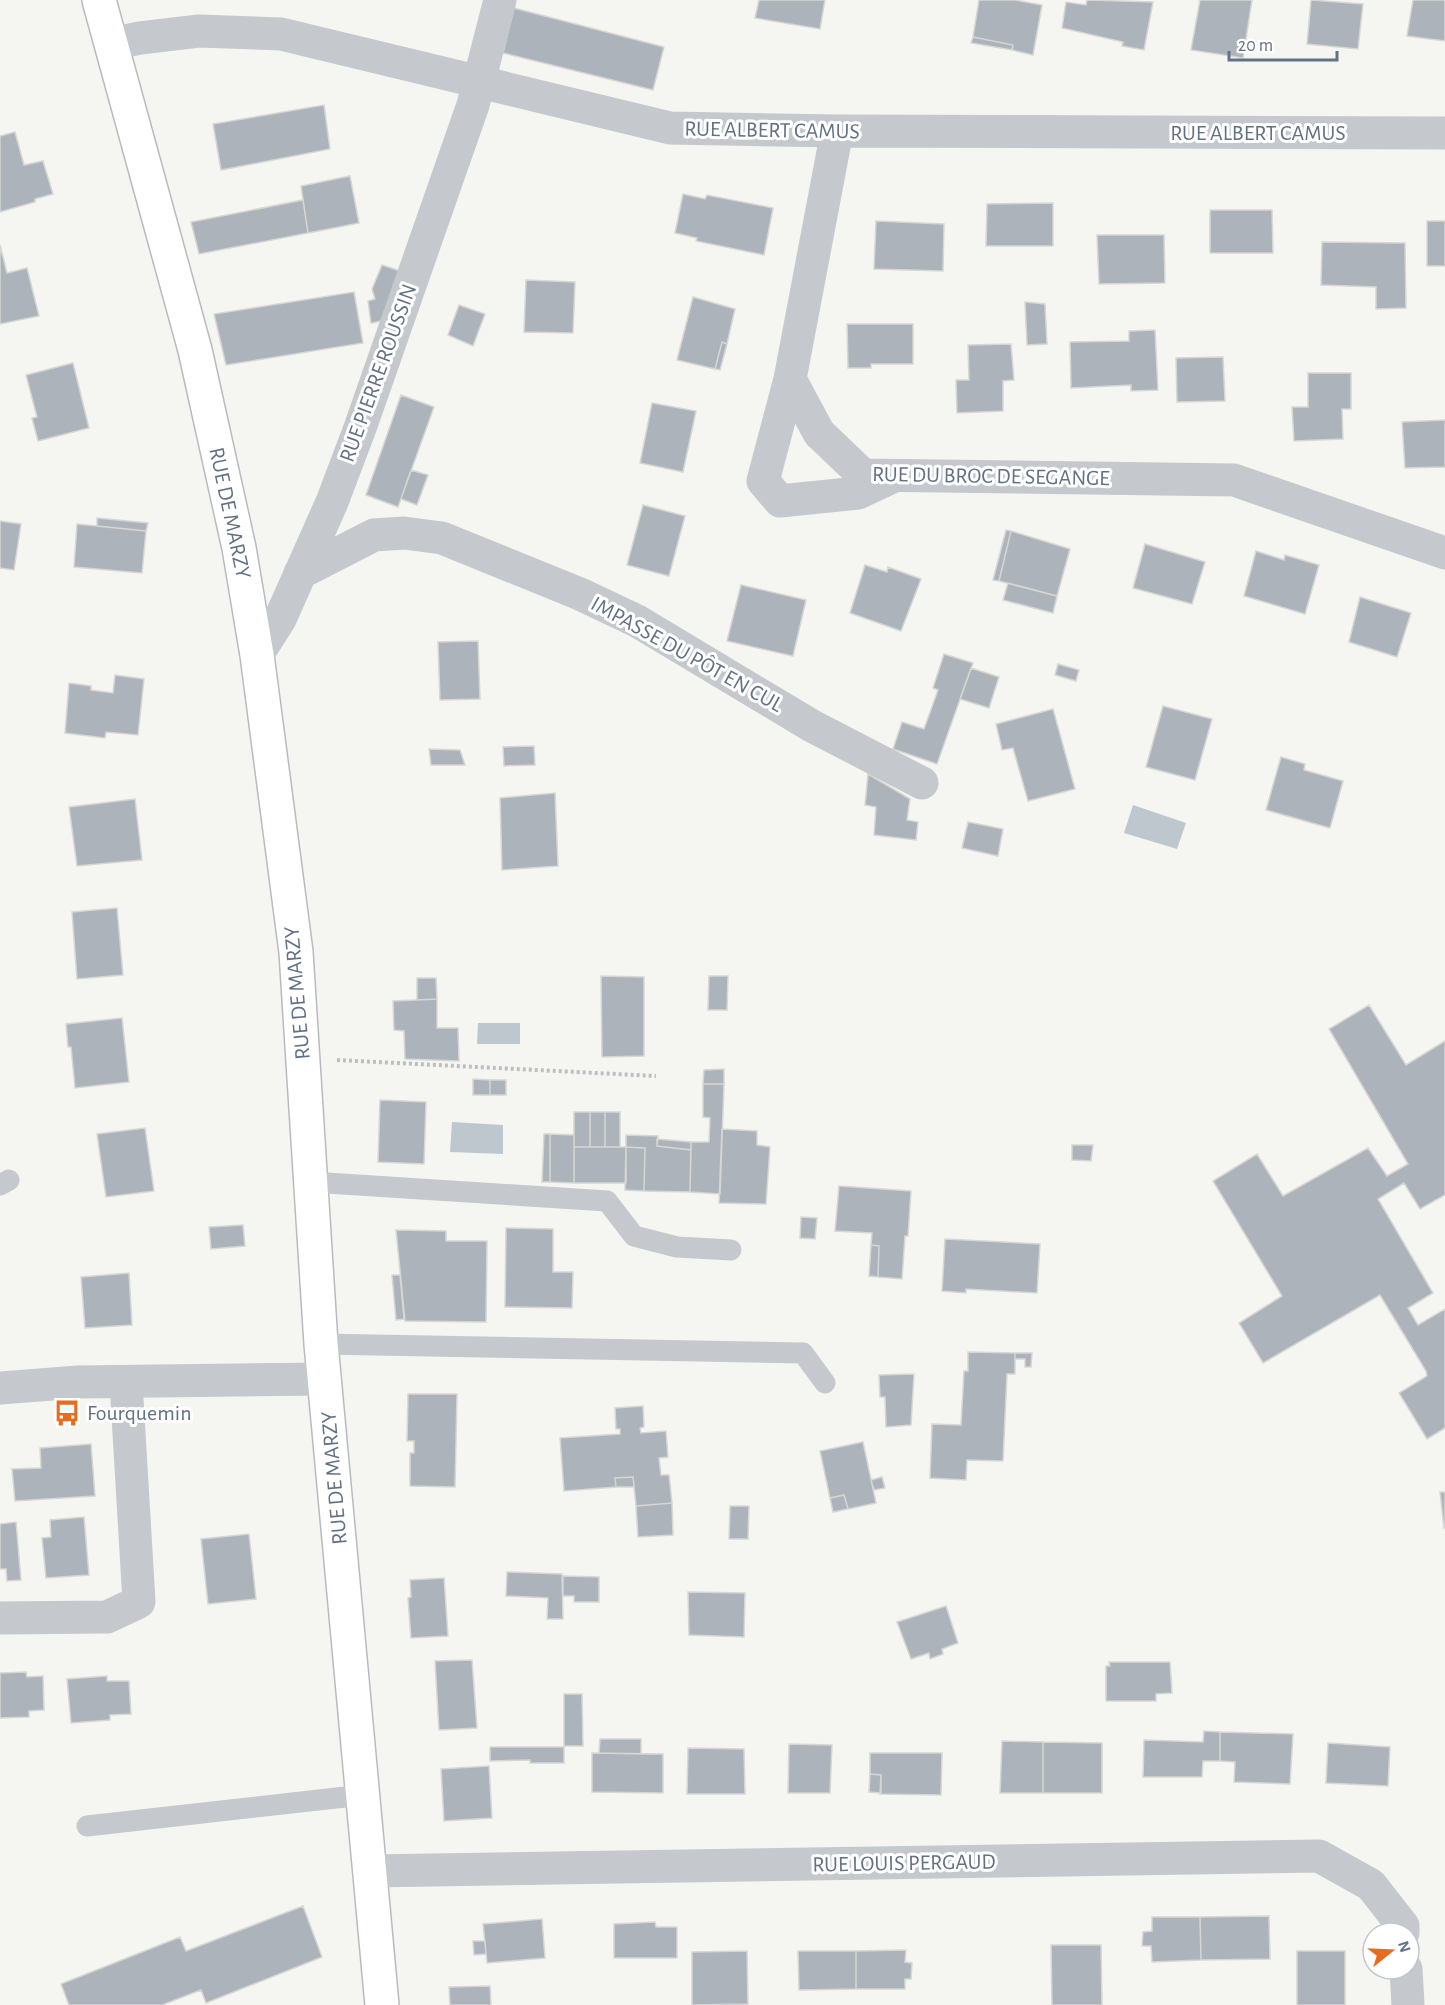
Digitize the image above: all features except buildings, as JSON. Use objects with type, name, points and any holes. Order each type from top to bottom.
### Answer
[{"type":"main road","name":"RUE DE MARZY","points":[[99,0],[195,350],[239,548],[257,655],[296,952],[321,1344],[382,2005]]},
{"type":"street","name":"RUE PIERRE ROUSSIN","points":[[257,655],[280,619],[332,501],[360,428],[473,105],[500,0]]},
{"type":"street","name":"RUE ALBERT CAMUS","points":[[111,44],[199,31],[281,34],[670,128],[1445,134]]},
{"type":"street","points":[[837,131],[790,379],[763,481],[780,501],[858,493],[893,476]]},
{"type":"street","name":"RUE DU BROC DE SEGANGE","points":[[790,379],[819,433],[862,475],[1234,480],[1445,553]]},
{"type":"street","points":[[300,573],[374,535],[332,501]]},
{"type":"street","name":"IMPASSE DU PÔT EN CUL","points":[[374,535],[404,533],[442,538],[580,594],[637,621],[812,726],[921,783]]},
{"type":"street","points":[[0,1388],[78,1382],[325,1379]]},
{"type":"street","points":[[0,1618],[107,1617],[139,1602],[126,1382]]},
{"type":"street","name":"RUE LOUIS PERGAUD","points":[[370,1871],[1319,1856],[1371,1885],[1399,1921]]},
{"type":"street","points":[[1407,1981],[1408,2005]]},
{"type":"lane","points":[[311,1182],[607,1201],[634,1236],[677,1247],[731,1250]]},
{"type":"lane","points":[[321,1344],[803,1353],[825,1383]]},
{"type":"lane","points":[[78,1382],[104,1372],[201,1369],[219,1381]]},
{"type":"lane","points":[[87,1826],[363,1795]]},
{"type":"path","points":[[303,1058],[656,1076]]},
{"type":"shaded area","points":[[1133,805],[1186,823],[1177,849],[1124,833]]},
{"type":"shaded area","points":[[478,1023],[520,1023],[520,1044],[477,1044]]},
{"type":"shaded area","points":[[452,1122],[503,1125],[503,1154],[450,1152]]},
{"type":"place","name":"Fourquemin","points":[[67,1413]]}]
